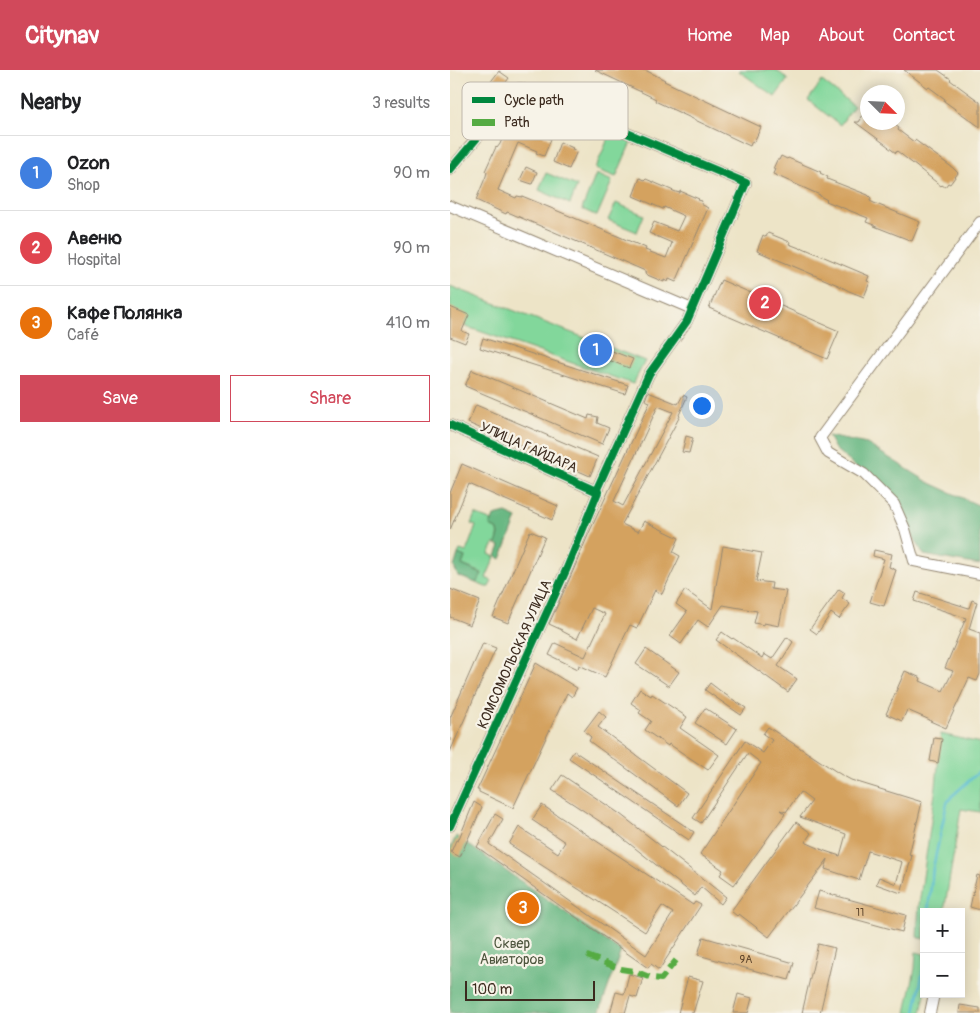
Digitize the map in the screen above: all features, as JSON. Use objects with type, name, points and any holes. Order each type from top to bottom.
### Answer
[{"type":"street","name":"КОМСОМОЛЬСКАЯ УЛИЦА","points":[[450,826],[556,593],[597,491],[649,374],[687,321],[746,183],[628,133]]},
{"type":"street","name":"КОМСОМОЛЬСКАЯ УЛИЦА","points":[[450,170],[475,140]]},
{"type":"street","points":[[450,206],[692,309]]},
{"type":"street","points":[[980,222],[820,438],[828,453],[864,474],[894,504],[905,529],[914,561],[980,574]]},
{"type":"street","name":"УЛИЦА ГАЙДАРА","points":[[450,425],[597,491]]},
{"type":"street","points":[[930,1013],[933,998]]},
{"type":"green space","points":[[740,70],[776,70],[788,79],[775,97]]},
{"type":"green space","points":[[822,81],[854,106],[840,125],[808,100]]},
{"type":"green space","points":[[607,140],[626,140],[631,142],[616,177],[595,169]]},
{"type":"green space","points":[[546,173],[577,186],[570,204],[539,190]]},
{"type":"green space","points":[[596,174],[612,181],[597,216],[582,209]]},
{"type":"green space","points":[[616,203],[644,215],[637,232],[608,220]]},
{"type":"green space","points":[[450,286],[645,361],[633,384],[450,321]]},
{"type":"green space","points":[[828,436],[867,444],[928,482],[980,506],[980,565],[924,555],[891,497],[835,449]]},
{"type":"green space","points":[[506,513],[517,518],[501,559],[496,556],[500,546],[496,544],[499,535],[498,530],[490,526],[494,516]]},
{"type":"green space","points":[[475,514],[492,521],[490,526],[498,530],[497,542],[489,554],[495,557],[486,578],[492,581],[489,587],[476,583],[482,573],[462,565],[465,557],[458,554],[460,550],[466,552],[476,526],[471,524]]},
{"type":"green space","points":[[458,554],[465,557],[462,565],[482,574],[476,583],[458,576],[454,567]]},
{"type":"green space","points":[[941,734],[980,743],[980,812],[961,809],[945,908],[920,908],[920,938],[917,937],[919,905],[936,786]]},
{"type":"green space","name":"Сквер Авиаторов","points":[[456,836],[621,951],[599,1013],[450,1013],[450,850]]},
{"type":"green space","points":[[916,952],[920,953],[920,998],[924,998],[921,1013],[906,1013],[915,969]]},
{"type":"building","points":[[595,70],[645,70],[761,127],[750,146],[655,101],[656,99],[628,86],[628,82],[620,82]]},
{"type":"building","points":[[904,70],[938,70],[951,79],[980,102],[980,127],[944,101],[945,99],[929,87]]},
{"type":"building","points":[[499,71],[509,78],[506,82],[491,82]]},
{"type":"building","points":[[866,130],[898,130],[914,142],[915,140],[958,173],[950,184],[948,183],[945,187],[941,186],[897,151],[896,153]]},
{"type":"building","points":[[502,140],[551,140],[544,156],[518,143],[498,190],[516,198],[517,196],[522,196],[666,258],[672,243],[649,233],[654,222],[677,231],[684,216],[633,196],[640,178],[676,192],[680,193],[680,191],[702,201],[701,204],[708,208],[676,282],[669,279],[668,282],[664,280],[664,282],[645,274],[646,272],[643,270],[476,200],[486,176],[487,172],[485,171],[496,147]]},
{"type":"building","points":[[560,142],[577,151],[569,169],[553,162]]},
{"type":"building","points":[[781,156],[821,172],[828,177],[827,179],[868,195],[871,198],[870,201],[920,222],[912,241],[874,226],[866,222],[868,218],[826,201],[820,195],[773,174],[777,160]]},
{"type":"building","points":[[526,167],[537,172],[532,184],[520,180]]},
{"type":"building","points":[[768,233],[790,242],[789,244],[869,276],[867,281],[870,282],[864,297],[757,251],[763,235],[766,237]]},
{"type":"building","points":[[721,280],[839,331],[827,359],[709,308]]},
{"type":"building","points":[[450,307],[469,315],[462,331],[469,334],[465,343],[450,337]]},
{"type":"building","points":[[483,338],[628,385],[625,394],[480,348]]},
{"type":"building","points":[[591,343],[633,359],[629,368],[588,352]]},
{"type":"building","points":[[472,370],[588,419],[589,415],[598,417],[597,423],[609,428],[602,444],[465,386]]},
{"type":"building","points":[[648,392],[678,404],[683,395],[687,397],[680,416],[622,524],[638,532],[644,521],[679,538],[673,552],[680,556],[662,594],[655,590],[637,628],[630,625],[605,677],[579,665],[578,669],[549,655],[555,643],[585,657],[605,614],[592,608],[577,639],[549,624],[650,402],[645,400]],"holes":[[[658,406],[673,412],[623,506],[614,501]]]},
{"type":"building","points":[[476,405],[598,457],[590,476],[468,423]]},
{"type":"building","points":[[686,436],[693,438],[689,453],[682,452]]},
{"type":"building","points":[[462,464],[558,506],[552,520],[469,484],[450,530],[450,493]]},
{"type":"building","points":[[530,531],[545,537],[508,623],[493,617]]},
{"type":"building","points":[[723,546],[762,553],[756,581],[772,583],[771,589],[786,591],[779,626],[754,623],[757,611],[723,605],[708,627],[698,620],[681,644],[670,636],[687,612],[676,604],[685,590],[712,609]]},
{"type":"building","points":[[874,550],[892,554],[889,567],[896,570],[884,606],[870,602],[884,559],[873,556]]},
{"type":"building","points":[[450,589],[480,601],[470,625],[450,617]]},
{"type":"building","points":[[839,589],[845,593],[842,598],[850,604],[839,619],[831,613],[817,634],[810,629]]},
{"type":"building","points":[[917,592],[969,608],[972,600],[977,602],[969,629],[980,633],[980,674],[977,681],[969,678],[946,728],[907,710],[902,721],[886,714],[905,671],[921,678],[920,681],[943,691],[953,671],[945,668],[966,618],[914,601]]},
{"type":"building","points":[[722,632],[762,658],[764,654],[772,659],[787,637],[793,642],[778,666],[797,679],[788,692],[716,640]]},
{"type":"building","points":[[483,643],[496,648],[450,752],[450,718]]},
{"type":"building","points":[[646,649],[679,672],[669,686],[636,664]]},
{"type":"building","points":[[536,663],[577,688],[572,697],[567,693],[513,808],[477,790]]},
{"type":"building","points":[[710,683],[746,708],[741,715],[705,690]]},
{"type":"building","points":[[640,689],[651,696],[652,694],[687,717],[680,728],[719,755],[708,770],[645,730],[651,721],[639,713],[641,710],[631,703]]},
{"type":"building","points":[[705,708],[737,729],[727,744],[695,723]]},
{"type":"building","points":[[599,711],[606,717],[598,727],[687,793],[678,806],[589,741],[591,737],[584,731]]},
{"type":"building","points":[[768,727],[851,780],[922,802],[909,855],[912,856],[901,893],[876,884],[879,877],[896,884],[902,862],[868,851],[859,880],[825,869],[828,859],[769,937],[739,914],[737,916],[731,911],[796,822],[811,833],[805,842],[840,856],[846,834],[800,817],[812,801],[800,792],[786,812],[780,810],[785,814],[734,885],[720,875],[723,870],[700,854],[761,763],[748,753],[701,823],[693,818],[745,741],[763,753],[772,740],[763,734]]},
{"type":"building","points":[[934,738],[942,739],[938,763],[930,761]]},
{"type":"building","points":[[574,751],[694,832],[689,840],[569,758]]},
{"type":"building","points":[[562,775],[620,814],[726,897],[721,904],[701,887],[695,896],[610,828],[552,790]]},
{"type":"building","points":[[474,802],[482,807],[460,857],[451,852],[456,840],[458,841]]},
{"type":"building","points":[[542,805],[693,905],[695,902],[701,905],[659,970],[651,964],[648,968],[477,847],[495,814],[503,819],[489,844],[646,955],[673,913],[662,906],[645,932],[509,844],[519,827],[558,853],[565,842],[532,820]]},
{"type":"building","points":[[977,875],[980,876],[980,910],[970,907]]},
{"type":"building","points":[[819,891],[906,915],[902,932],[814,908]]},
{"type":"building","points":[[519,893],[538,905],[528,922],[508,911]]},
{"type":"building","points":[[703,937],[794,963],[789,980],[698,955]]},
{"type":"building","points":[[818,944],[835,948],[820,1013],[802,1013]]},
{"type":"building","points":[[629,974],[643,978],[637,998],[630,996],[625,1013],[610,1013],[616,992],[624,994]]},
{"type":"building","points":[[688,977],[703,981],[693,1013],[678,1013]]},
{"type":"building","points":[[738,994],[752,998],[748,1013],[733,1013]]},
{"type":"building","points":[[960,1005],[980,1008],[980,1013],[959,1013]]},
{"type":"waterway","points":[[928,908],[933,868],[947,803],[952,796],[980,771]]},
{"type":"waterway","points":[[915,1013],[920,986]]},
{"type":"marked path","points":[[587,956],[621,969],[661,979],[678,958]]},
{"type":"cycle path","points":[[596,491],[649,374],[687,321],[746,183],[628,133]]},
{"type":"cycle path","points":[[450,170],[475,140]]},
{"type":"cycle path","points":[[450,425],[598,492],[567,568],[450,826]]},
{"type":"place","name":"Авеню","points":[[765,303]]},
{"type":"place","name":"Ozon","points":[[596,350]]},
{"type":"place","name":"Кафе Полянка","points":[[523,908]]}]
